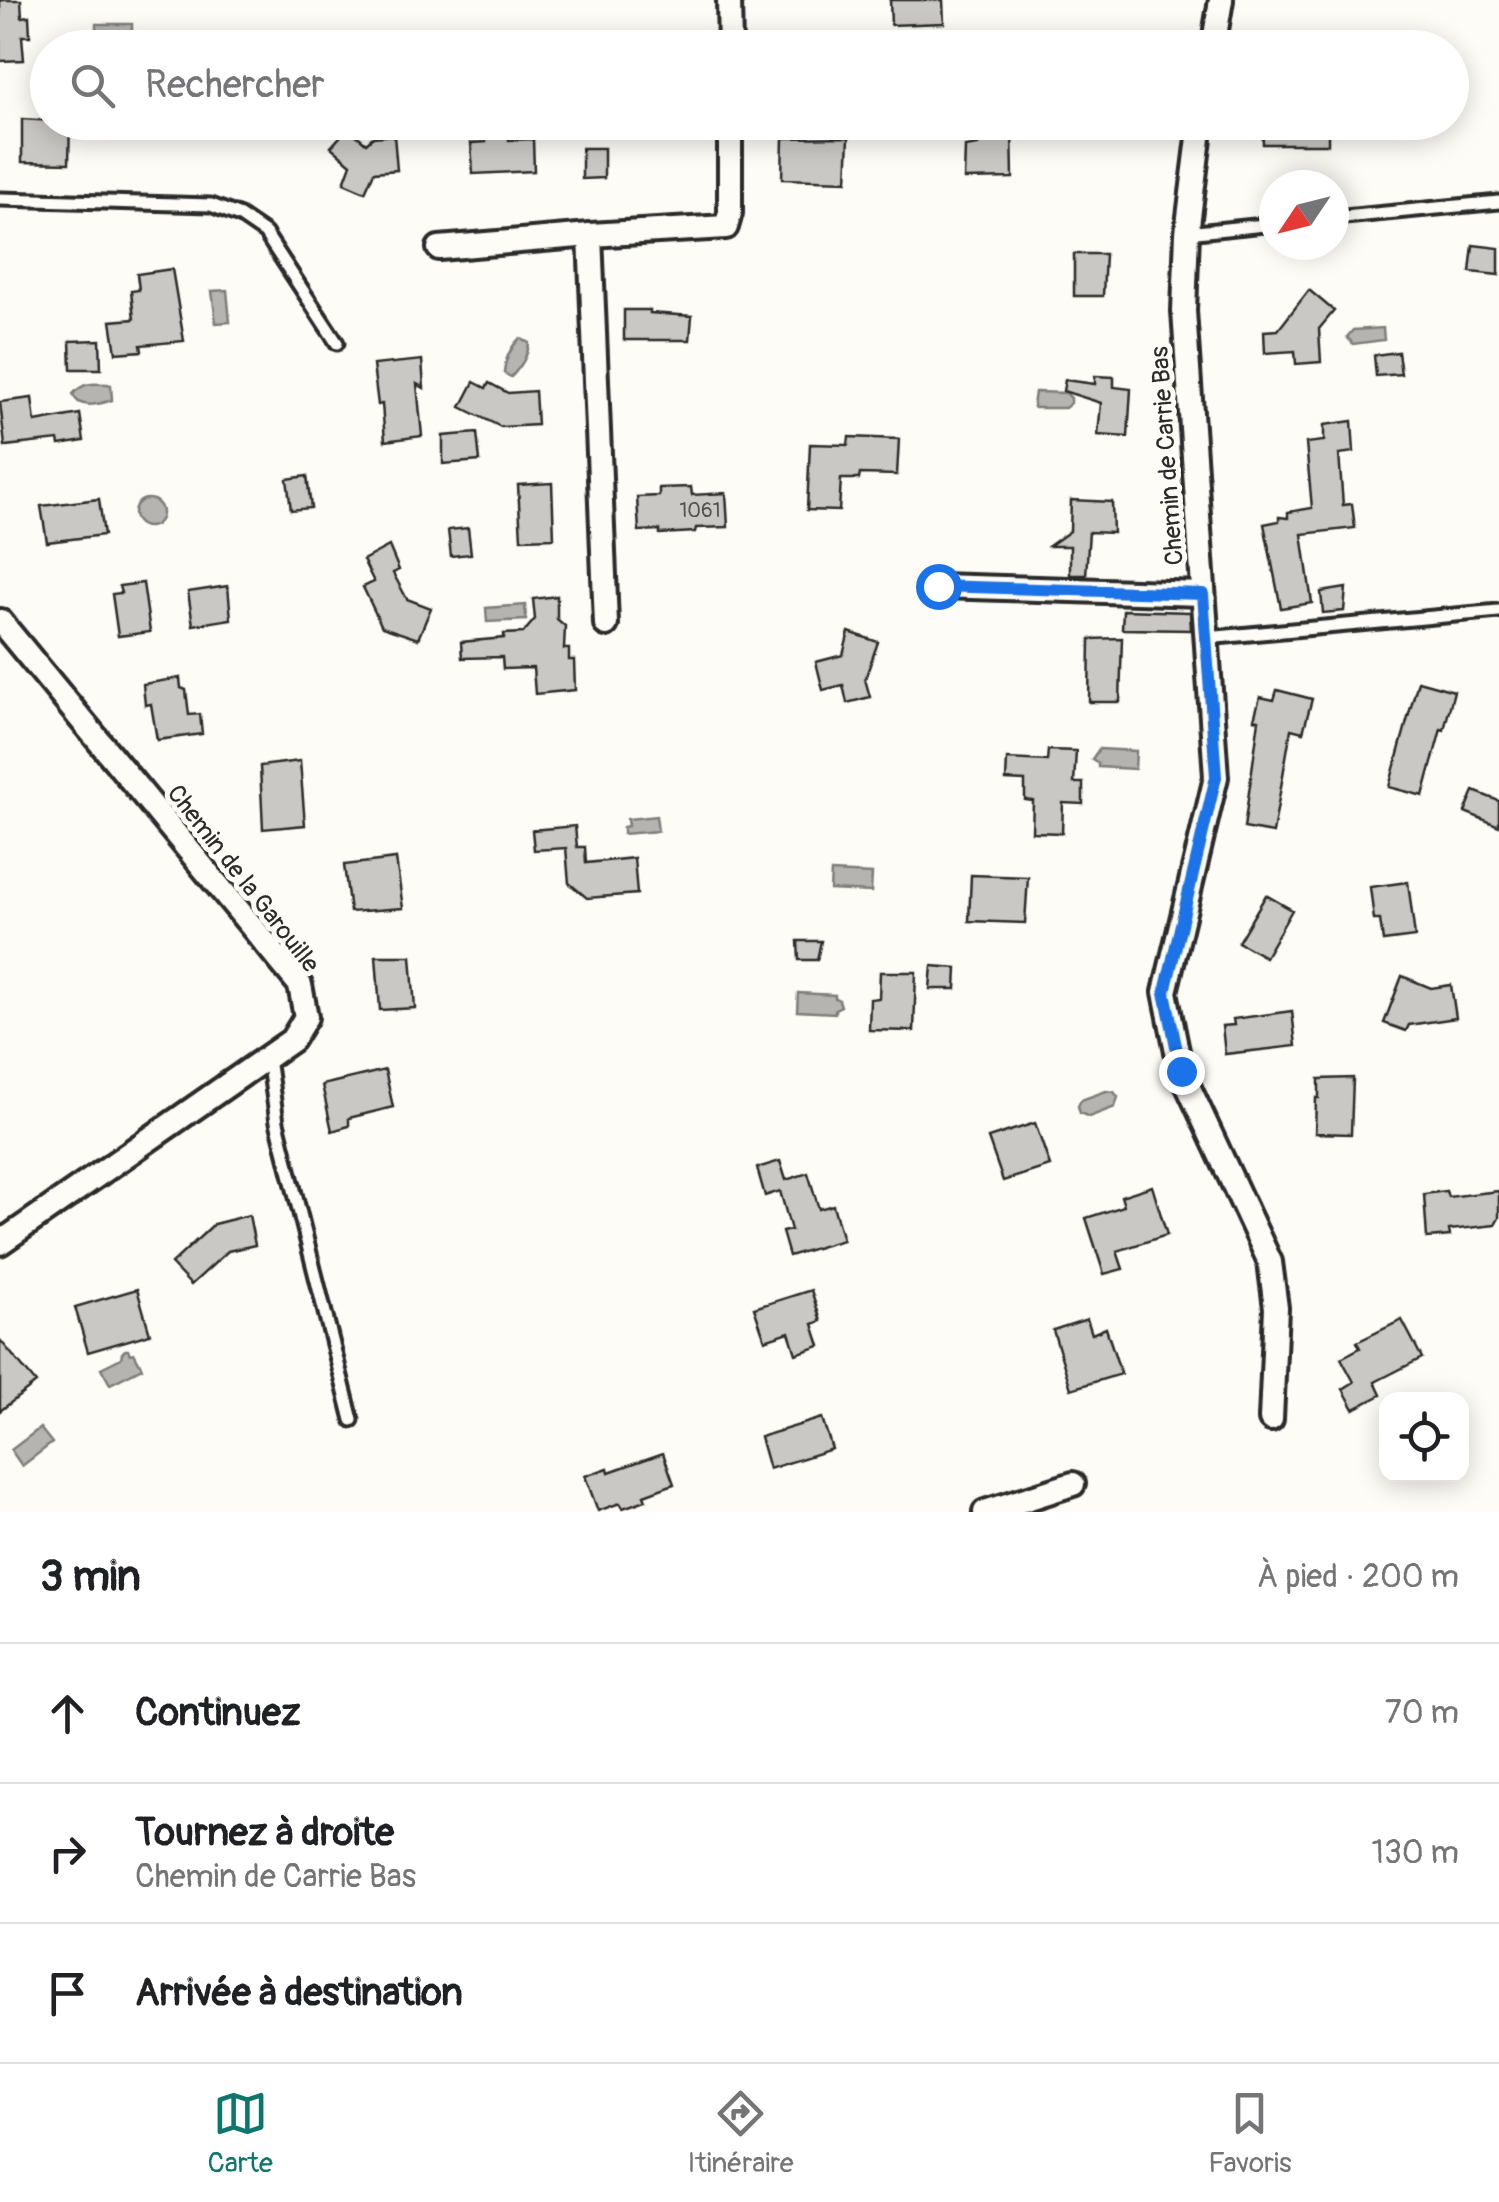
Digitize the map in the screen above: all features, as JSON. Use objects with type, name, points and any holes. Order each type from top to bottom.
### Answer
[{"type":"street","points":[[730,0],[730,30]]},
{"type":"street","points":[[1217,30],[1221,0]]},
{"type":"street","points":[[439,248],[726,227],[730,213],[730,140]]},
{"type":"street","name":"Chemin de Carrie Bas","points":[[1199,140],[1187,232],[1184,311],[1216,777],[1165,992],[1181,1071],[1270,1262],[1276,1308],[1272,1419]]},
{"type":"street","points":[[590,235],[606,624]]},
{"type":"street","points":[[938,586],[1203,594]]},
{"type":"street","name":"Chemin de la Garouille","points":[[0,620],[300,984],[306,1017],[292,1040],[268,1058],[0,1243]]},
{"type":"street","points":[[985,1512],[1073,1484]]},
{"type":"lane","points":[[0,198],[212,205],[240,216],[265,233],[337,342]]},
{"type":"lane","points":[[1349,217],[1499,202]]},
{"type":"lane","points":[[1187,232],[1259,225]]},
{"type":"lane","points":[[1206,638],[1499,611]]},
{"type":"lane","points":[[268,1058],[277,1122],[352,1420]]},
{"type":"shaded area","points":[[96,24],[132,24],[132,30],[96,30]]},
{"type":"shaded area","points":[[227,290],[230,322],[216,323],[212,291]]},
{"type":"shaded area","points":[[1383,328],[1384,340],[1353,344],[1347,337],[1353,330]]},
{"type":"shaded area","points":[[520,338],[529,343],[528,348],[511,377],[504,373],[506,363]]},
{"type":"shaded area","points":[[88,384],[111,385],[109,401],[83,404],[73,394]]},
{"type":"shaded area","points":[[1035,392],[1066,393],[1071,403],[1065,408],[1035,408]]},
{"type":"shaded area","points":[[148,499],[158,503],[162,513],[158,523],[148,527],[138,523],[134,513],[138,503]]},
{"type":"shaded area","points":[[525,605],[526,620],[487,622],[486,608]]},
{"type":"shaded area","points":[[1099,749],[1136,751],[1135,769],[1098,767],[1092,759]]},
{"type":"shaded area","points":[[656,816],[658,831],[623,834],[627,819]]},
{"type":"shaded area","points":[[831,872],[872,874],[871,892],[830,890]]},
{"type":"shaded area","points":[[798,993],[835,995],[841,1006],[835,1013],[797,1011]]},
{"type":"shaded area","points":[[1106,1091],[1118,1097],[1115,1107],[1089,1117],[1080,1113],[1081,1100]]},
{"type":"shaded area","points":[[125,1350],[134,1353],[142,1368],[110,1384],[101,1368],[121,1358]]},
{"type":"shaded area","points":[[40,1428],[52,1443],[22,1466],[11,1450]]},
{"type":"building","points":[[0,0],[21,0],[22,17],[29,16],[30,36],[22,36],[24,60],[0,61]]},
{"type":"building","points":[[890,0],[943,0],[944,23],[891,25]]},
{"type":"building","points":[[22,119],[30,120],[30,140],[70,140],[69,163],[22,162]]},
{"type":"building","points":[[337,140],[394,140],[397,170],[374,172],[365,192],[344,183],[351,164],[331,147]]},
{"type":"building","points":[[533,140],[534,171],[473,174],[471,143]]},
{"type":"building","points":[[783,140],[849,140],[847,181],[782,179]]},
{"type":"building","points":[[978,140],[1012,140],[1013,178],[964,179],[965,147],[978,145]]},
{"type":"building","points":[[1263,140],[1328,140],[1328,144],[1263,144]]},
{"type":"building","points":[[582,148],[604,148],[604,178],[582,179]]},
{"type":"building","points":[[1473,245],[1499,248],[1499,275],[1470,272]]},
{"type":"building","points":[[1074,254],[1105,254],[1103,296],[1074,296]]},
{"type":"building","points":[[172,269],[184,341],[141,345],[142,351],[116,353],[111,321],[134,319],[131,291],[139,290],[137,274]]},
{"type":"building","points":[[1309,290],[1334,311],[1319,329],[1321,362],[1296,364],[1295,351],[1265,353],[1264,331],[1278,330]]},
{"type":"building","points":[[624,310],[692,316],[690,340],[624,340]]},
{"type":"building","points":[[100,340],[101,369],[71,369],[70,341]]},
{"type":"building","points":[[1398,352],[1401,374],[1376,376],[1374,355]]},
{"type":"building","points":[[422,360],[424,388],[417,384],[422,436],[385,441],[373,365]]},
{"type":"building","points":[[1095,376],[1114,377],[1114,387],[1131,389],[1128,437],[1098,435],[1101,403],[1063,391],[1065,380],[1095,384]]},
{"type":"building","points":[[474,382],[486,388],[489,383],[508,393],[535,391],[537,425],[501,427],[461,407]]},
{"type":"building","points":[[32,398],[35,422],[80,414],[84,441],[5,446],[0,402]]},
{"type":"building","points":[[1352,421],[1354,452],[1339,454],[1343,505],[1352,504],[1355,528],[1302,534],[1312,603],[1281,608],[1264,524],[1279,521],[1279,517],[1288,518],[1288,512],[1312,508],[1306,443],[1324,441],[1324,425]]},
{"type":"building","points":[[477,433],[480,461],[443,464],[443,436]]},
{"type":"building","points":[[849,437],[899,439],[897,475],[860,474],[859,479],[841,479],[839,511],[807,510],[810,444],[848,445]]},
{"type":"building","points":[[307,476],[311,508],[291,510],[287,479]]},
{"type":"building","points":[[552,483],[554,538],[521,539],[518,485]]},
{"type":"building","points":[[691,487],[692,495],[726,493],[728,527],[660,534],[660,530],[639,531],[637,497],[659,496],[659,488]]},
{"type":"building","points":[[99,499],[104,535],[47,542],[41,506]]},
{"type":"building","points":[[1071,500],[1112,502],[1113,533],[1089,532],[1086,575],[1070,575],[1070,546],[1049,546],[1070,531]]},
{"type":"building","points":[[468,528],[471,554],[451,556],[448,530]]},
{"type":"building","points":[[389,546],[399,570],[393,573],[407,599],[431,608],[418,639],[382,627],[363,587],[374,582],[363,560]]},
{"type":"building","points":[[143,583],[150,632],[118,636],[112,594],[121,593],[119,586]]},
{"type":"building","points":[[228,586],[231,619],[193,625],[188,592]]},
{"type":"building","points":[[1346,588],[1344,611],[1323,613],[1321,592]]},
{"type":"building","points":[[557,596],[557,619],[565,626],[564,649],[569,649],[569,660],[574,660],[575,690],[535,694],[533,668],[503,669],[502,657],[462,658],[461,642],[523,633],[535,619],[533,599]]},
{"type":"building","points":[[1123,610],[1190,612],[1191,630],[1122,629]]},
{"type":"building","points":[[849,632],[878,642],[865,679],[870,697],[847,703],[843,685],[823,690],[816,662],[843,655]]},
{"type":"building","points":[[1122,638],[1120,702],[1089,702],[1090,639]]},
{"type":"building","points":[[180,678],[189,715],[200,714],[202,734],[157,740],[151,704],[145,705],[143,684]]},
{"type":"building","points":[[1418,681],[1454,691],[1423,796],[1389,787]]},
{"type":"building","points":[[1277,690],[1312,699],[1303,732],[1291,729],[1273,833],[1244,828],[1259,720],[1254,719],[1260,697],[1274,700]]},
{"type":"building","points":[[1048,750],[1076,751],[1074,783],[1083,783],[1083,804],[1063,803],[1062,833],[1032,832],[1033,801],[1025,800],[1025,781],[1006,780],[1007,759],[1047,761]]},
{"type":"building","points":[[300,761],[305,825],[263,829],[260,766]]},
{"type":"building","points":[[1474,791],[1499,801],[1499,826],[1465,812]]},
{"type":"building","points":[[575,826],[577,847],[585,847],[586,863],[634,858],[637,894],[587,898],[569,883],[566,848],[534,850],[532,830]]},
{"type":"building","points":[[396,859],[403,908],[350,912],[344,865]]},
{"type":"building","points":[[971,875],[1028,877],[1025,923],[969,921]]},
{"type":"building","points":[[1408,882],[1415,937],[1383,941],[1380,920],[1374,920],[1370,887]]},
{"type":"building","points":[[1266,895],[1292,910],[1265,957],[1238,942]]},
{"type":"building","points":[[798,941],[821,941],[817,960],[799,960]]},
{"type":"building","points":[[376,956],[411,956],[415,1008],[380,1010]]},
{"type":"building","points":[[932,966],[957,968],[956,989],[930,989]]},
{"type":"building","points":[[880,972],[916,972],[914,1031],[869,1030],[870,999],[879,998]]},
{"type":"building","points":[[1402,976],[1431,988],[1451,985],[1456,1018],[1409,1025],[1406,1031],[1384,1023]]},
{"type":"building","points":[[1292,1011],[1296,1046],[1225,1054],[1222,1026],[1234,1025],[1233,1019]]},
{"type":"building","points":[[385,1070],[393,1107],[349,1118],[349,1126],[332,1131],[322,1085]]},
{"type":"building","points":[[1353,1078],[1351,1134],[1315,1133],[1319,1079]]},
{"type":"building","points":[[1035,1123],[1050,1166],[1003,1181],[988,1138]]},
{"type":"building","points":[[780,1161],[786,1180],[808,1173],[819,1209],[833,1205],[843,1240],[789,1256],[782,1232],[791,1230],[780,1191],[765,1196],[757,1168]]},
{"type":"building","points":[[1152,1186],[1167,1235],[1117,1251],[1123,1269],[1104,1274],[1086,1218],[1124,1206],[1121,1196]]},
{"type":"building","points":[[1446,1191],[1448,1197],[1499,1191],[1499,1218],[1495,1225],[1449,1230],[1450,1236],[1427,1238],[1424,1194]]},
{"type":"building","points":[[249,1215],[255,1245],[228,1251],[191,1285],[171,1264],[214,1224]]},
{"type":"building","points":[[137,1289],[150,1334],[88,1352],[75,1307]]},
{"type":"building","points":[[811,1290],[821,1321],[813,1324],[820,1346],[796,1354],[789,1332],[765,1340],[754,1308]]},
{"type":"building","points":[[1087,1319],[1092,1334],[1106,1328],[1121,1374],[1071,1389],[1053,1330]]},
{"type":"building","points":[[1402,1320],[1422,1358],[1375,1382],[1379,1396],[1354,1409],[1343,1389],[1354,1382],[1341,1358],[1360,1348],[1357,1342]]},
{"type":"building","points":[[0,1340],[36,1383],[0,1411]]},
{"type":"building","points":[[822,1418],[832,1449],[769,1469],[760,1437]]},
{"type":"building","points":[[663,1453],[674,1484],[644,1495],[646,1500],[598,1511],[585,1476]]},
{"type":"route","points":[[938,586],[1203,594],[1216,777],[1165,992],[1181,1071]]}]
